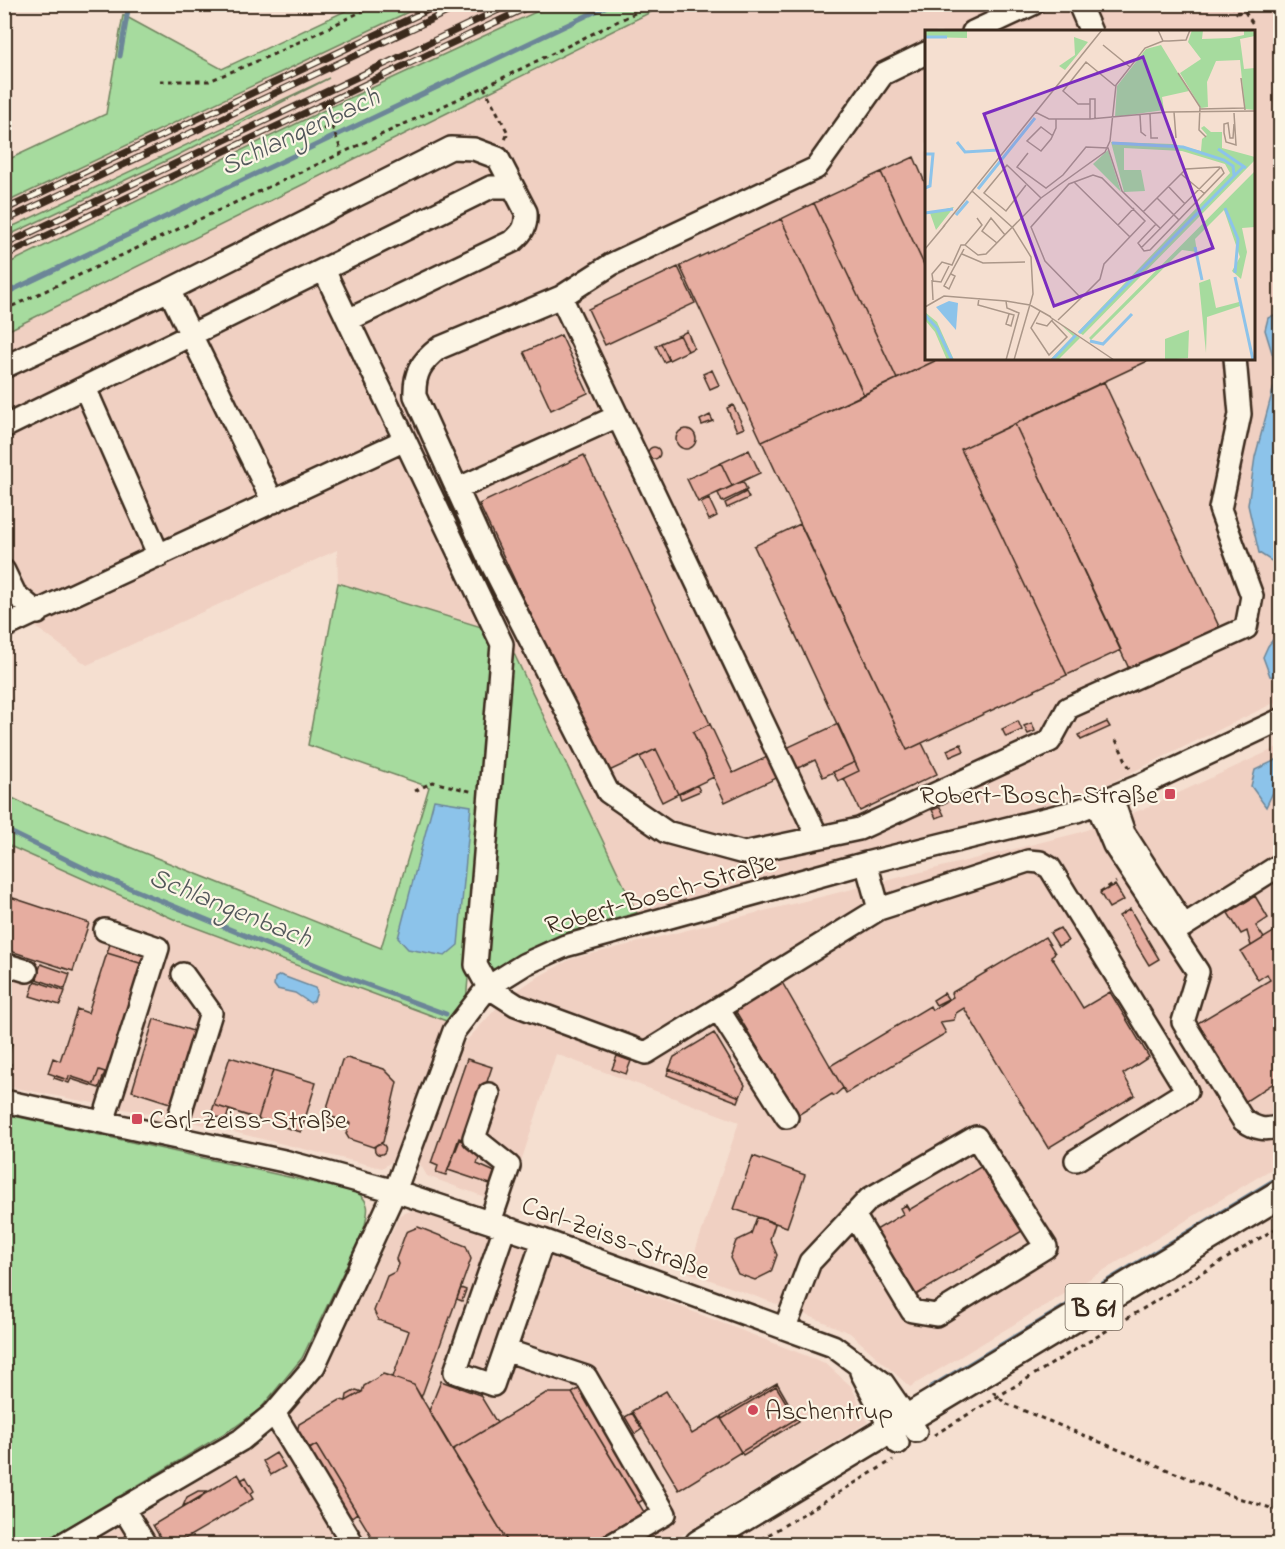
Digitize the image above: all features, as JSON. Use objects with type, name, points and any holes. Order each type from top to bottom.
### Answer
[{"type":"main road","name":"B 61","points":[[733,1545],[908,1436],[1281,1194]]},
{"type":"main road","name":"B 61","points":[[699,1545],[993,1393],[1281,1212]]},
{"type":"street","points":[[977,30],[1033,4]]},
{"type":"street","points":[[1078,4],[1090,30]]},
{"type":"street","points":[[925,54],[883,74],[816,168],[612,264],[561,297],[439,348],[425,358],[417,371],[415,396],[486,553],[608,792],[666,832],[744,853],[859,829],[1050,741],[1068,708],[1245,628],[1252,596],[1220,509],[1240,414],[1234,360]]},
{"type":"street","points":[[4,367],[169,290],[451,148],[474,149],[498,158],[526,212],[527,221],[523,231],[513,241],[348,320]]},
{"type":"street","points":[[4,427],[491,188],[513,187]]},
{"type":"street","points":[[324,270],[502,644],[476,965],[488,987],[516,1005],[646,1053],[879,909],[1028,861],[1040,862],[1050,868],[1187,1091],[1076,1160]]},
{"type":"street","points":[[169,290],[273,502]]},
{"type":"street","points":[[561,297],[818,836]]},
{"type":"street","points":[[86,388],[159,556]]},
{"type":"street","points":[[390,409],[415,396]]},
{"type":"street","points":[[457,489],[618,416]]},
{"type":"street","points":[[4,627],[405,440]]},
{"type":"street","points":[[4,571],[15,594],[38,613]]},
{"type":"street","name":"Robert-Bosch-Straße","points":[[63,1545],[241,1440],[274,1413],[314,1366],[395,1191],[454,1031],[488,987],[525,964],[565,946],[866,863],[1104,801],[1276,720]]},
{"type":"street","points":[[1104,801],[1114,845],[1177,930],[1198,972],[1183,1022],[1243,1120],[1253,1127],[1267,1130],[1281,1126]]},
{"type":"street","points":[[866,863],[879,909]]},
{"type":"street","points":[[1177,930],[1281,865]]},
{"type":"street","points":[[103,1122],[158,948],[105,930]]},
{"type":"street","points":[[4,964],[27,971]]},
{"type":"street","points":[[173,1136],[211,1013],[183,974]]},
{"type":"street","points":[[718,1009],[787,1117]]},
{"type":"street","points":[[489,1094],[474,1138],[510,1166],[497,1225],[455,1372],[493,1385],[543,1240]]},
{"type":"street","name":"Carl-Zeiss-Straße","points":[[4,1101],[284,1161],[395,1191],[543,1240],[833,1346],[852,1359],[873,1392],[908,1436]]},
{"type":"street","points":[[785,1329],[810,1262],[854,1215],[869,1199],[976,1137],[1046,1247],[936,1315],[912,1311],[854,1215]]},
{"type":"street","points":[[505,1350],[586,1377],[664,1514],[613,1545]]},
{"type":"street","points":[[274,1413],[353,1545]]},
{"type":"street","points":[[123,1508],[144,1545]]},
{"type":"path","points":[[160,81],[209,81],[274,54],[377,4]]},
{"type":"path","points":[[4,310],[484,87],[652,4]]},
{"type":"path","points":[[1232,4],[1237,13],[1245,12],[1252,24]]},
{"type":"path","points":[[484,87],[508,133],[498,158]]},
{"type":"path","points":[[308,125],[315,131],[332,127],[342,152]]},
{"type":"path","points":[[1116,741],[1139,786]]},
{"type":"path","points":[[415,791],[433,782],[490,796]]},
{"type":"path","points":[[753,1545],[908,1436],[993,1393],[1281,1226]]},
{"type":"path","points":[[993,1393],[1005,1403],[1163,1470],[1229,1496],[1281,1510]]},
{"type":"shaded area","points":[[423,5],[553,5],[341,102],[5,265],[5,237],[172,158],[309,87],[5,230],[5,203]]},
{"type":"shaded area","points":[[665,5],[1280,5],[1280,700],[1108,784],[1013,819],[637,913],[505,634],[338,583],[337,550],[87,665],[32,624],[5,638],[5,332]]},
{"type":"shaded area","points":[[1280,746],[1280,1164],[910,1387],[850,1333],[688,1272],[739,1122],[556,1054],[507,1205],[427,1176],[419,1162],[456,1052],[504,1000],[534,979],[571,959],[1078,833],[1146,808]]},
{"type":"shaded area","points":[[4,844],[178,921],[449,1022],[429,1062],[394,1160],[382,1168],[196,1123],[5,1086]]},
{"type":"shaded area","points":[[413,1210],[547,1255],[825,1363],[851,1386],[868,1422],[667,1544],[91,1544],[249,1450],[279,1429],[323,1370],[400,1215]]},
{"type":"green space","points":[[553,4],[665,5],[5,332],[5,265],[341,102]]},
{"type":"green space","points":[[358,5],[423,5],[5,203],[5,161],[106,114],[123,15],[222,69]]},
{"type":"green space","points":[[329,78],[172,158],[5,237],[5,230]]},
{"type":"green space","points":[[338,583],[488,629],[496,646],[466,1002],[449,1022],[178,921],[5,844],[4,794],[37,810],[381,948],[429,787],[308,745]]},
{"type":"green space","points":[[508,641],[637,913],[580,928],[547,941],[497,971],[484,963]]},
{"type":"green space","points":[[5,1114],[356,1192],[365,1200],[368,1208],[364,1229],[302,1358],[261,1408],[235,1427],[40,1544],[5,1544]]},
{"type":"water","points":[[1280,314],[1280,409],[1275,456],[1280,506],[1280,562],[1276,564],[1259,553],[1248,505],[1255,457],[1274,386],[1273,356],[1265,330],[1268,318]]},
{"type":"water","points":[[1280,631],[1280,678],[1270,676],[1263,657],[1268,646]]},
{"type":"water","points":[[1280,758],[1280,785],[1275,788],[1266,807],[1251,786],[1255,770]]},
{"type":"water","points":[[434,800],[471,806],[458,945],[445,956],[408,949],[398,938]]},
{"type":"water","points":[[280,975],[315,988],[317,992],[314,1001],[310,1003],[295,993],[277,989],[274,985],[275,978]]},
{"type":"building","points":[[914,157],[925,183],[925,267],[881,172]]},
{"type":"building","points":[[881,172],[925,267],[925,360],[937,360],[897,379],[814,203]]},
{"type":"building","points":[[814,203],[897,379],[864,395],[781,219]]},
{"type":"building","points":[[781,219],[864,395],[762,442],[680,266]]},
{"type":"building","points":[[678,267],[695,303],[605,345],[588,309]]},
{"type":"building","points":[[687,331],[694,348],[688,351],[680,335]]},
{"type":"building","points":[[561,335],[588,393],[551,410],[524,352]]},
{"type":"building","points":[[680,335],[688,351],[669,360],[661,343]]},
{"type":"building","points":[[661,343],[669,360],[664,362],[656,346]]},
{"type":"building","points":[[937,360],[1150,360],[961,449],[1067,675],[907,750],[762,442]]},
{"type":"building","points":[[712,370],[719,385],[710,389],[703,374]]},
{"type":"building","points":[[1104,382],[1222,633],[1132,675],[1015,424]]},
{"type":"building","points":[[733,405],[744,428],[737,431],[727,408]]},
{"type":"building","points":[[710,415],[713,421],[702,425],[700,420]]},
{"type":"building","points":[[1015,424],[1121,650],[1067,675],[961,449]]},
{"type":"building","points":[[686,429],[693,432],[696,439],[693,446],[686,449],[679,446],[676,439],[679,432]]},
{"type":"building","points":[[656,447],[659,448],[659,458],[652,459],[649,458],[648,451],[649,448]]},
{"type":"building","points":[[749,450],[760,473],[732,486],[721,463]]},
{"type":"building","points":[[584,455],[710,724],[693,732],[714,777],[678,794],[656,749],[605,773],[479,504]]},
{"type":"building","points":[[721,463],[732,486],[698,502],[687,479]]},
{"type":"building","points":[[743,481],[747,490],[722,502],[718,493]]},
{"type":"building","points":[[746,492],[749,498],[727,508],[725,503]]},
{"type":"building","points":[[709,499],[717,516],[709,520],[701,503]]},
{"type":"building","points":[[800,524],[907,750],[922,743],[937,774],[860,811],[844,778],[859,771],[754,546]]},
{"type":"building","points":[[1018,721],[1022,730],[1006,737],[1002,729]]},
{"type":"building","points":[[1107,722],[1110,727],[1081,740],[1078,735]]},
{"type":"building","points":[[1032,723],[1035,731],[1028,734],[1024,726]]},
{"type":"building","points":[[710,724],[733,773],[838,724],[855,762],[823,777],[815,760],[725,802],[693,732]]},
{"type":"building","points":[[961,744],[964,751],[950,757],[947,750]]},
{"type":"building","points":[[656,749],[678,794],[662,802],[640,757]]},
{"type":"building","points":[[855,762],[859,771],[838,781],[833,772]]},
{"type":"building","points":[[697,785],[700,791],[681,799],[679,794]]},
{"type":"building","points":[[940,807],[944,815],[936,818],[932,810]]},
{"type":"building","points":[[1115,885],[1124,900],[1109,908],[1100,893]]},
{"type":"building","points":[[4,895],[89,923],[73,971],[4,949]]},
{"type":"building","points":[[1255,896],[1268,918],[1256,926],[1264,938],[1251,946],[1247,931],[1241,934],[1228,913]]},
{"type":"building","points":[[1130,909],[1159,959],[1149,965],[1119,916]]},
{"type":"building","points":[[1060,928],[1068,941],[1058,946],[1050,933]]},
{"type":"building","points":[[1280,928],[1280,1079],[1243,1103],[1196,1024],[1270,980],[1267,974],[1258,980],[1241,952]]},
{"type":"building","points":[[1045,937],[1055,953],[1051,956],[1083,1008],[1110,992],[1149,1057],[1123,1074],[1135,1095],[1048,1148],[964,1008],[956,1013],[954,1020],[940,1022],[946,1033],[846,1093],[830,1066],[930,1006],[932,1010],[953,997],[951,993]]},
{"type":"building","points":[[111,941],[147,952],[143,964],[107,953]]},
{"type":"building","points":[[107,953],[143,964],[108,1073],[99,1070],[94,1084],[69,1076],[68,1080],[48,1073],[53,1058],[60,1061],[77,1009],[88,1013]]},
{"type":"building","points":[[41,964],[70,974],[65,989],[36,979]]},
{"type":"building","points":[[779,977],[843,1088],[834,1096],[832,1094],[798,1115],[732,1005]]},
{"type":"building","points":[[35,981],[65,991],[60,1005],[30,996]]},
{"type":"building","points":[[944,993],[948,999],[936,1005],[933,1000]]},
{"type":"building","points":[[154,1019],[196,1032],[173,1104],[132,1091]]},
{"type":"building","points":[[714,1033],[745,1085],[740,1097],[669,1069],[674,1057]]},
{"type":"building","points":[[4,1041],[12,1043],[7,1063],[11,1064],[8,1073],[4,1072]]},
{"type":"building","points":[[617,1056],[631,1061],[626,1074],[612,1069]]},
{"type":"building","points":[[230,1057],[273,1070],[258,1119],[214,1105]]},
{"type":"building","points":[[347,1058],[384,1069],[397,1082],[383,1142],[373,1147],[349,1139],[346,1134],[350,1123],[329,1116],[326,1111],[342,1060]]},
{"type":"building","points":[[467,1059],[492,1067],[467,1141],[459,1138],[446,1175],[436,1172],[438,1166],[431,1163]]},
{"type":"building","points":[[669,1069],[740,1097],[738,1102],[667,1075]]},
{"type":"building","points":[[99,1070],[105,1072],[99,1088],[71,1079],[69,1083],[54,1078],[55,1076],[68,1080],[69,1076],[94,1084]]},
{"type":"building","points":[[273,1070],[316,1083],[301,1132],[258,1119]]},
{"type":"building","points":[[214,1105],[257,1119],[229,1110],[226,1120],[211,1115]]},
{"type":"building","points":[[331,1117],[348,1122],[345,1130],[328,1125]]},
{"type":"building","points":[[460,1140],[482,1147],[477,1164],[497,1173],[493,1185],[448,1170]]},
{"type":"building","points":[[380,1144],[384,1145],[384,1153],[380,1154],[376,1153],[375,1149],[376,1145]]},
{"type":"building","points":[[753,1156],[805,1175],[787,1227],[734,1209]]},
{"type":"building","points":[[982,1166],[1022,1231],[916,1295],[876,1230],[903,1214],[900,1208],[906,1205],[909,1210]]},
{"type":"building","points":[[757,1217],[775,1224],[770,1239],[777,1255],[771,1272],[755,1280],[738,1274],[730,1258],[736,1241],[751,1234]]},
{"type":"building","points":[[418,1227],[466,1246],[471,1259],[421,1398],[414,1385],[383,1374],[393,1377],[409,1331],[378,1320],[374,1311],[387,1276],[395,1272],[398,1264],[396,1259],[406,1232]]},
{"type":"building","points":[[461,1288],[466,1290],[462,1301],[457,1299]]},
{"type":"building","points":[[383,1374],[414,1385],[509,1544],[376,1544],[316,1445],[310,1449],[297,1431],[299,1424],[340,1400],[346,1401],[362,1392],[364,1386]]},
{"type":"building","points":[[441,1381],[480,1395],[497,1423],[452,1450],[429,1411]]},
{"type":"building","points":[[777,1383],[799,1421],[743,1455],[741,1452],[796,1419],[776,1386],[722,1419],[721,1416]]},
{"type":"building","points":[[776,1386],[796,1419],[741,1452],[720,1417],[722,1419]]},
{"type":"building","points":[[582,1387],[648,1497],[638,1503],[572,1393]]},
{"type":"building","points":[[356,1390],[362,1392],[346,1401],[347,1395]]},
{"type":"building","points":[[666,1391],[692,1434],[720,1417],[741,1452],[679,1490],[632,1411]]},
{"type":"building","points":[[546,1393],[572,1393],[644,1512],[590,1544],[509,1544],[452,1450]]},
{"type":"building","points":[[632,1413],[642,1429],[635,1434],[625,1417]]},
{"type":"building","points":[[316,1445],[357,1513],[349,1519],[307,1450]]},
{"type":"building","points":[[276,1453],[285,1467],[271,1475],[263,1461]]},
{"type":"building","points":[[238,1474],[253,1499],[176,1544],[164,1544],[153,1525]]},
{"type":"building","points":[[246,1477],[254,1491],[250,1494],[241,1480]]},
{"type":"building","points":[[198,1491],[207,1491],[199,1499],[183,1506],[187,1497]]},
{"type":"waterway","points":[[120,56],[129,4]]},
{"type":"waterway","name":"Schlangenbach","points":[[4,294],[611,4]]},
{"type":"waterway","name":"Schlangenbach","points":[[4,829],[96,874],[343,976],[446,1014]]},
{"type":"waterway","points":[[930,1388],[1280,1177]]},
{"type":"waterway","points":[[1276,1261],[1280,1268]]},
{"type":"railway","points":[[4,210],[441,4]]},
{"type":"railway","points":[[4,221],[464,4]]},
{"type":"railway","points":[[4,245],[511,4]]},
{"type":"railway","points":[[4,256],[534,4]]},
{"type":"place","name":"Robert-Bosch-Straße","points":[[1170,794]]},
{"type":"place","name":"Carl-Zeiss-Straße","points":[[137,1119]]},
{"type":"place","name":"Aschentrup","points":[[753,1410]]}]
